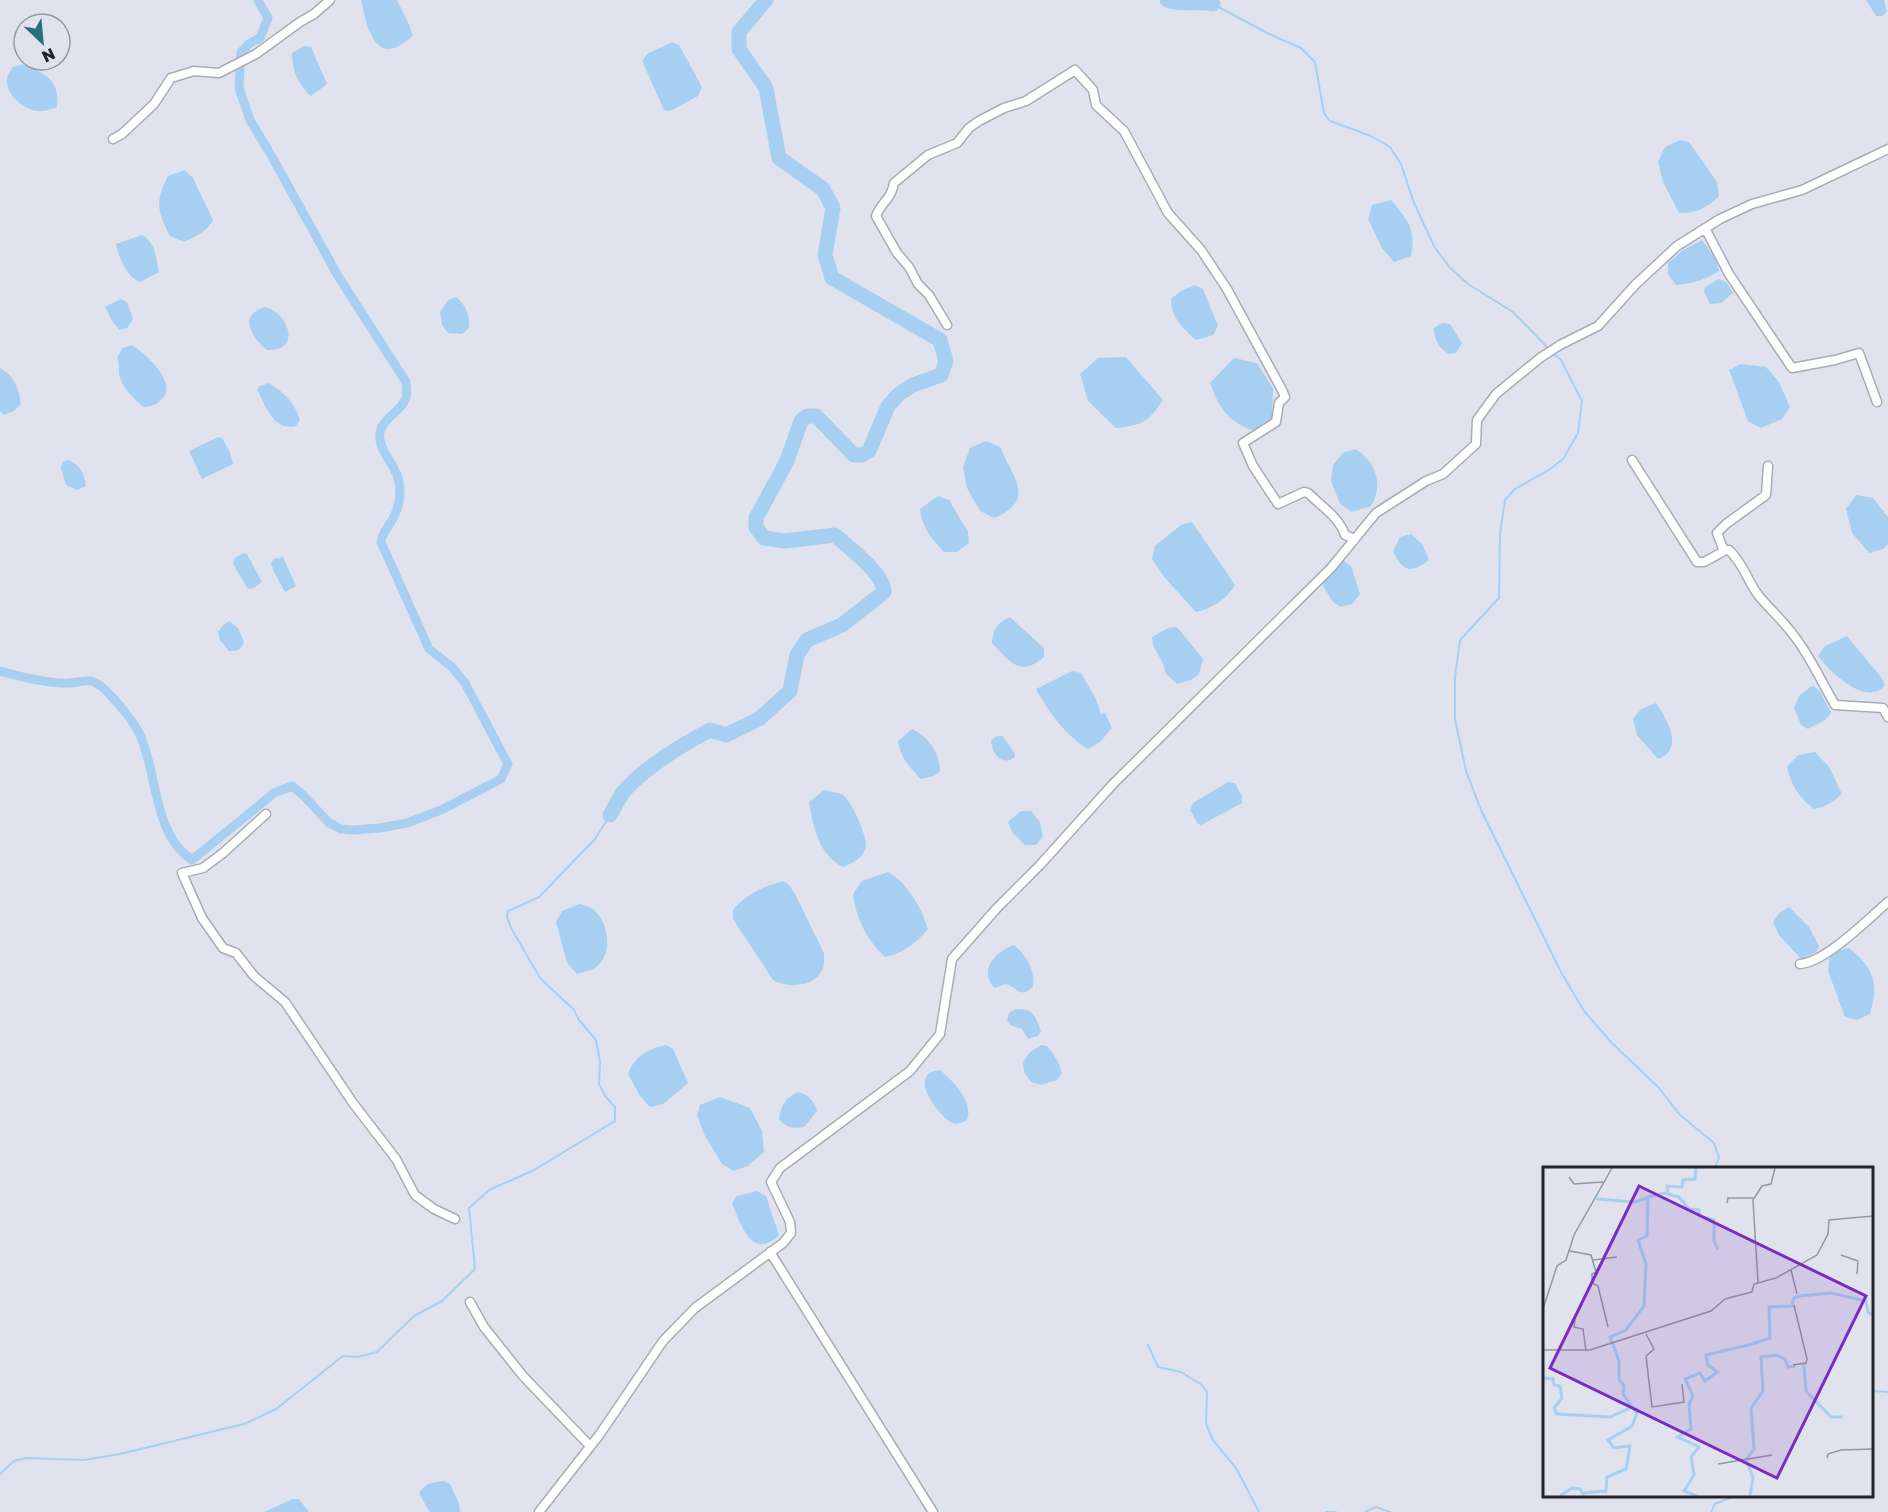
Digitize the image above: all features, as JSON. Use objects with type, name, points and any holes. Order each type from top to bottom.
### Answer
[{"type":"street","points":[[113,138],[122,134],[154,104],[171,78],[194,71],[219,73],[255,54],[314,14],[330,0]]},
{"type":"street","points":[[947,325],[929,295],[918,284],[883,231],[876,216],[880,207],[892,194],[894,183],[928,155],[957,143],[969,128],[979,121],[1004,108],[1026,101],[1075,70],[1093,90],[1096,105],[1124,131],[1168,213],[1201,250],[1227,289],[1282,390],[1285,397],[1279,403],[1276,422],[1243,443],[1253,466],[1278,504],[1304,492],[1308,493],[1332,514],[1345,535],[1355,539]]},
{"type":"street","points":[[539,1512],[590,1446],[663,1341],[695,1308],[783,1242],[791,1233],[790,1222],[771,1182],[780,1168],[910,1071],[940,1034],[952,959],[1113,784],[1332,568],[1376,513],[1426,481],[1443,474],[1476,444],[1477,420],[1496,394],[1540,358],[1598,326],[1636,284],[1677,246],[1705,228],[1752,204],[1802,190],[1888,149]]},
{"type":"street","points":[[1705,228],[1729,274],[1792,368],[1859,353],[1877,402]]},
{"type":"street","points":[[1632,460],[1696,562],[1704,562],[1724,551],[1729,550],[1734,554],[1758,594],[1788,628],[1807,656],[1835,705],[1883,708],[1888,717]]},
{"type":"street","points":[[1724,551],[1717,533],[1766,495],[1768,466]]},
{"type":"street","points":[[266,814],[203,868],[182,873],[202,918],[223,948],[236,953],[254,976],[285,1002],[353,1103],[396,1159],[415,1195],[434,1209],[455,1219]]},
{"type":"street","points":[[1800,964],[1810,963],[1844,940],[1888,902]]},
{"type":"street","points":[[770,1252],[933,1512]]},
{"type":"street","points":[[470,1302],[484,1327],[519,1371],[590,1446]]},
{"type":"water","points":[[361,0],[397,0],[413,36],[394,48],[381,47],[369,29]]},
{"type":"water","points":[[1866,0],[1884,0],[1887,12],[1882,16],[1876,16]]},
{"type":"water","points":[[672,42],[679,45],[702,87],[698,96],[670,111],[664,110],[642,61],[647,54]]},
{"type":"water","points":[[304,46],[311,47],[327,84],[311,96],[299,82],[292,59],[292,53]]},
{"type":"water","points":[[12,68],[12,72],[39,72],[45,75],[54,84],[57,107],[38,111],[20,104],[8,88],[8,74]]},
{"type":"water","points":[[1680,140],[1689,142],[1717,182],[1719,196],[1700,209],[1679,213],[1663,182],[1658,162],[1665,147]]},
{"type":"water","points":[[185,170],[193,178],[213,220],[205,230],[184,242],[170,236],[162,220],[159,199],[168,176]]},
{"type":"water","points":[[1391,200],[1409,225],[1412,238],[1411,256],[1394,262],[1382,248],[1368,219],[1372,205]]},
{"type":"water","points":[[142,235],[153,247],[159,272],[140,282],[127,271],[116,244]]},
{"type":"water","points":[[1702,240],[1716,259],[1719,271],[1699,281],[1676,285],[1668,274],[1668,263],[1683,250]]},
{"type":"water","points":[[1719,279],[1726,282],[1733,293],[1721,303],[1710,304],[1704,292],[1705,287]]},
{"type":"water","points":[[1194,285],[1203,289],[1218,326],[1213,335],[1196,340],[1178,322],[1171,299]]},
{"type":"water","points":[[456,297],[465,307],[469,319],[469,328],[462,334],[448,333],[442,325],[440,312],[448,300]]},
{"type":"water","points":[[121,299],[127,302],[133,319],[127,328],[120,330],[105,307]]},
{"type":"water","points":[[265,307],[280,316],[288,331],[285,344],[278,349],[267,350],[256,339],[250,327],[251,315]]},
{"type":"water","points":[[1442,323],[1450,324],[1462,343],[1456,353],[1446,352],[1436,339],[1434,328]]},
{"type":"water","points":[[132,345],[153,362],[164,379],[165,394],[152,406],[143,407],[126,390],[120,378],[117,358],[123,348]]},
{"type":"water","points":[[1126,357],[1163,400],[1144,422],[1116,428],[1088,401],[1080,374],[1098,358]]},
{"type":"water","points":[[1234,358],[1257,363],[1273,388],[1272,420],[1255,431],[1238,424],[1226,413],[1217,400],[1210,383]]},
{"type":"water","points":[[1741,364],[1766,367],[1779,382],[1790,407],[1782,419],[1761,428],[1748,421],[1729,370]]},
{"type":"water","points":[[0,368],[9,374],[15,383],[21,404],[14,411],[4,415],[0,411]]},
{"type":"water","points":[[269,383],[292,403],[300,420],[296,426],[282,425],[271,416],[257,389]]},
{"type":"water","points":[[218,437],[222,438],[230,452],[233,464],[202,479],[189,451]]},
{"type":"water","points":[[986,441],[1000,447],[1018,488],[1015,504],[994,518],[980,511],[967,488],[963,467],[970,448]]},
{"type":"water","points":[[1355,449],[1373,467],[1377,490],[1371,506],[1352,512],[1340,504],[1331,481],[1333,465],[1343,453]]},
{"type":"water","points":[[68,460],[81,470],[86,486],[77,490],[66,485],[61,468],[62,462]]},
{"type":"water","points":[[1856,495],[1873,498],[1888,517],[1888,544],[1883,549],[1869,553],[1852,533],[1846,509]]},
{"type":"water","points":[[938,496],[949,500],[968,532],[969,543],[957,552],[944,552],[925,528],[920,509]]},
{"type":"water","points":[[1192,522],[1235,585],[1218,603],[1196,612],[1165,578],[1152,559],[1155,546],[1181,525]]},
{"type":"water","points":[[1411,534],[1422,544],[1429,560],[1408,569],[1400,563],[1393,551],[1400,537]]},
{"type":"water","points":[[243,553],[247,554],[262,582],[254,588],[248,589],[233,564],[235,558]]},
{"type":"water","points":[[283,557],[296,586],[285,592],[271,563],[274,559]]},
{"type":"water","points":[[1343,560],[1351,566],[1360,594],[1352,604],[1341,607],[1333,602],[1323,586]]},
{"type":"water","points":[[1010,617],[1044,648],[1044,657],[1036,663],[1021,667],[1015,665],[992,643],[996,627]]},
{"type":"water","points":[[229,621],[238,628],[244,642],[237,650],[229,651],[220,640],[218,632]]},
{"type":"water","points":[[1177,627],[1203,659],[1199,674],[1191,680],[1177,684],[1166,674],[1153,645],[1152,637],[1168,628]]},
{"type":"water","points":[[1847,636],[1881,677],[1885,685],[1877,691],[1859,690],[1849,685],[1831,671],[1818,656],[1825,646]]},
{"type":"water","points":[[1072,671],[1081,673],[1096,699],[1101,714],[1105,713],[1112,728],[1100,742],[1088,749],[1058,723],[1036,689]]},
{"type":"water","points":[[1813,685],[1821,693],[1831,713],[1825,720],[1808,729],[1801,725],[1794,708],[1799,696]]},
{"type":"water","points":[[1656,703],[1669,725],[1672,741],[1671,748],[1658,759],[1637,735],[1633,719],[1641,709]]},
{"type":"water","points":[[912,729],[928,741],[938,758],[940,771],[934,776],[921,779],[903,757],[898,741]]},
{"type":"water","points":[[997,736],[1003,736],[1015,757],[1005,761],[998,758],[991,740]]},
{"type":"water","points":[[1815,752],[1829,767],[1842,794],[1829,804],[1814,809],[1796,791],[1787,767],[1798,755]]},
{"type":"water","points":[[1228,782],[1235,783],[1242,796],[1242,803],[1201,825],[1198,824],[1190,810],[1193,803]]},
{"type":"water","points":[[824,790],[841,794],[847,799],[865,838],[865,850],[861,856],[843,867],[835,862],[823,848],[813,821],[809,802]]},
{"type":"water","points":[[1021,811],[1031,811],[1040,822],[1043,836],[1036,845],[1025,845],[1012,832],[1008,822]]},
{"type":"water","points":[[888,872],[902,882],[913,896],[928,929],[909,947],[885,957],[863,928],[853,894],[862,881]]},
{"type":"water","points":[[783,881],[795,894],[824,953],[821,972],[812,981],[799,985],[778,983],[773,980],[733,919],[733,910],[744,899],[762,888]]},
{"type":"water","points":[[580,904],[592,908],[603,922],[607,947],[601,963],[591,970],[577,974],[567,963],[556,922],[562,911]]},
{"type":"water","points":[[1789,907],[1809,927],[1819,946],[1816,952],[1801,959],[1779,935],[1773,922],[1780,912]]},
{"type":"water","points":[[1014,945],[1026,958],[1033,975],[1033,987],[1025,992],[1019,992],[1006,984],[995,988],[988,975],[988,969],[995,957]]},
{"type":"water","points":[[1849,948],[1869,970],[1874,985],[1870,1014],[1857,1020],[1845,1017],[1828,971],[1830,953]]},
{"type":"water","points":[[1015,1009],[1027,1010],[1033,1014],[1041,1032],[1038,1036],[1028,1039],[1022,1029],[1010,1025],[1007,1020],[1009,1013]]},
{"type":"water","points":[[666,1045],[673,1049],[688,1083],[663,1104],[650,1107],[640,1096],[628,1074],[630,1068],[642,1055]]},
{"type":"water","points":[[1041,1045],[1047,1046],[1052,1052],[1062,1073],[1057,1080],[1041,1085],[1031,1082],[1024,1072],[1023,1062],[1030,1052]]},
{"type":"water","points":[[940,1070],[951,1080],[965,1099],[968,1106],[967,1120],[957,1124],[948,1120],[929,1097],[925,1088],[925,1079],[930,1073]]},
{"type":"water","points":[[798,1092],[810,1098],[817,1111],[804,1127],[793,1128],[779,1119],[784,1103]]},
{"type":"water","points":[[720,1097],[750,1108],[762,1131],[764,1152],[748,1166],[734,1171],[722,1164],[704,1134],[697,1115],[700,1105]]},
{"type":"water","points":[[757,1191],[766,1196],[779,1235],[770,1242],[761,1244],[748,1237],[732,1203],[737,1196]]},
{"type":"water","points":[[444,1481],[450,1484],[459,1503],[460,1512],[430,1512],[419,1494],[426,1485]]},
{"type":"water","points":[[293,1499],[299,1499],[309,1512],[264,1512]]},
{"type":"waterway","points":[[0,671],[55,682],[91,681],[109,693],[135,725],[140,735],[163,820],[179,849],[192,860],[274,793],[292,786],[329,823],[341,829],[380,828],[407,823],[441,810],[501,779],[508,764],[465,683],[452,667],[429,649],[381,542],[396,512],[400,489],[396,472],[381,445],[380,432],[384,423],[405,400],[406,382],[338,276],[250,120],[239,88],[241,52],[250,43],[260,38],[268,18],[258,0]]},
{"type":"waterway","points":[[610,815],[623,793],[634,781],[676,749],[710,730],[726,735],[759,719],[790,691],[797,655],[807,640],[842,625],[884,592],[872,569],[835,535],[785,541],[764,538],[756,527],[756,518],[787,461],[801,421],[807,416],[816,416],[854,455],[862,455],[869,451],[888,406],[899,394],[913,385],[941,375],[946,361],[940,340],[832,278],[825,255],[833,208],[823,189],[779,158],[766,88],[739,49],[739,32],[766,0]]},
{"type":"waterway","points":[[1167,0],[1179,3],[1213,4]]},
{"type":"waterway","points":[[1213,4],[1301,48],[1315,62],[1324,113],[1330,121],[1371,136],[1390,147],[1401,164],[1414,203],[1434,246],[1450,268],[1468,284],[1513,312],[1549,349]]},
{"type":"waterway","points":[[1553,353],[1561,360],[1582,401],[1578,433],[1563,459],[1549,470],[1515,489],[1505,500],[1500,533],[1499,598],[1460,640],[1455,677],[1455,719],[1466,771],[1481,810],[1561,972],[1584,1011],[1611,1042],[1658,1087],[1680,1115],[1714,1143],[1719,1158],[1715,1167]]},
{"type":"waterway","points":[[0,1474],[14,1461],[26,1458],[84,1460],[120,1454],[244,1424],[276,1409],[343,1356],[358,1357],[377,1352],[414,1316],[442,1301],[475,1269],[469,1208],[489,1190],[534,1170],[615,1121],[615,1107],[599,1084],[600,1062],[596,1040],[579,1020],[574,1010],[540,978],[507,917],[508,911],[539,897],[595,839],[610,815]]},
{"type":"waterway","points":[[1148,1345],[1158,1367],[1181,1372],[1202,1385],[1207,1392],[1206,1424],[1213,1440],[1236,1468],[1259,1512]]},
{"type":"waterway","points":[[1873,1391],[1888,1392]]},
{"type":"waterway","points":[[1711,1512],[1715,1504],[1732,1497]]},
{"type":"waterway","points":[[1365,1512],[1376,1507],[1390,1512]]},
{"type":"waterway","points":[[1326,1512],[1336,1512]]}]
